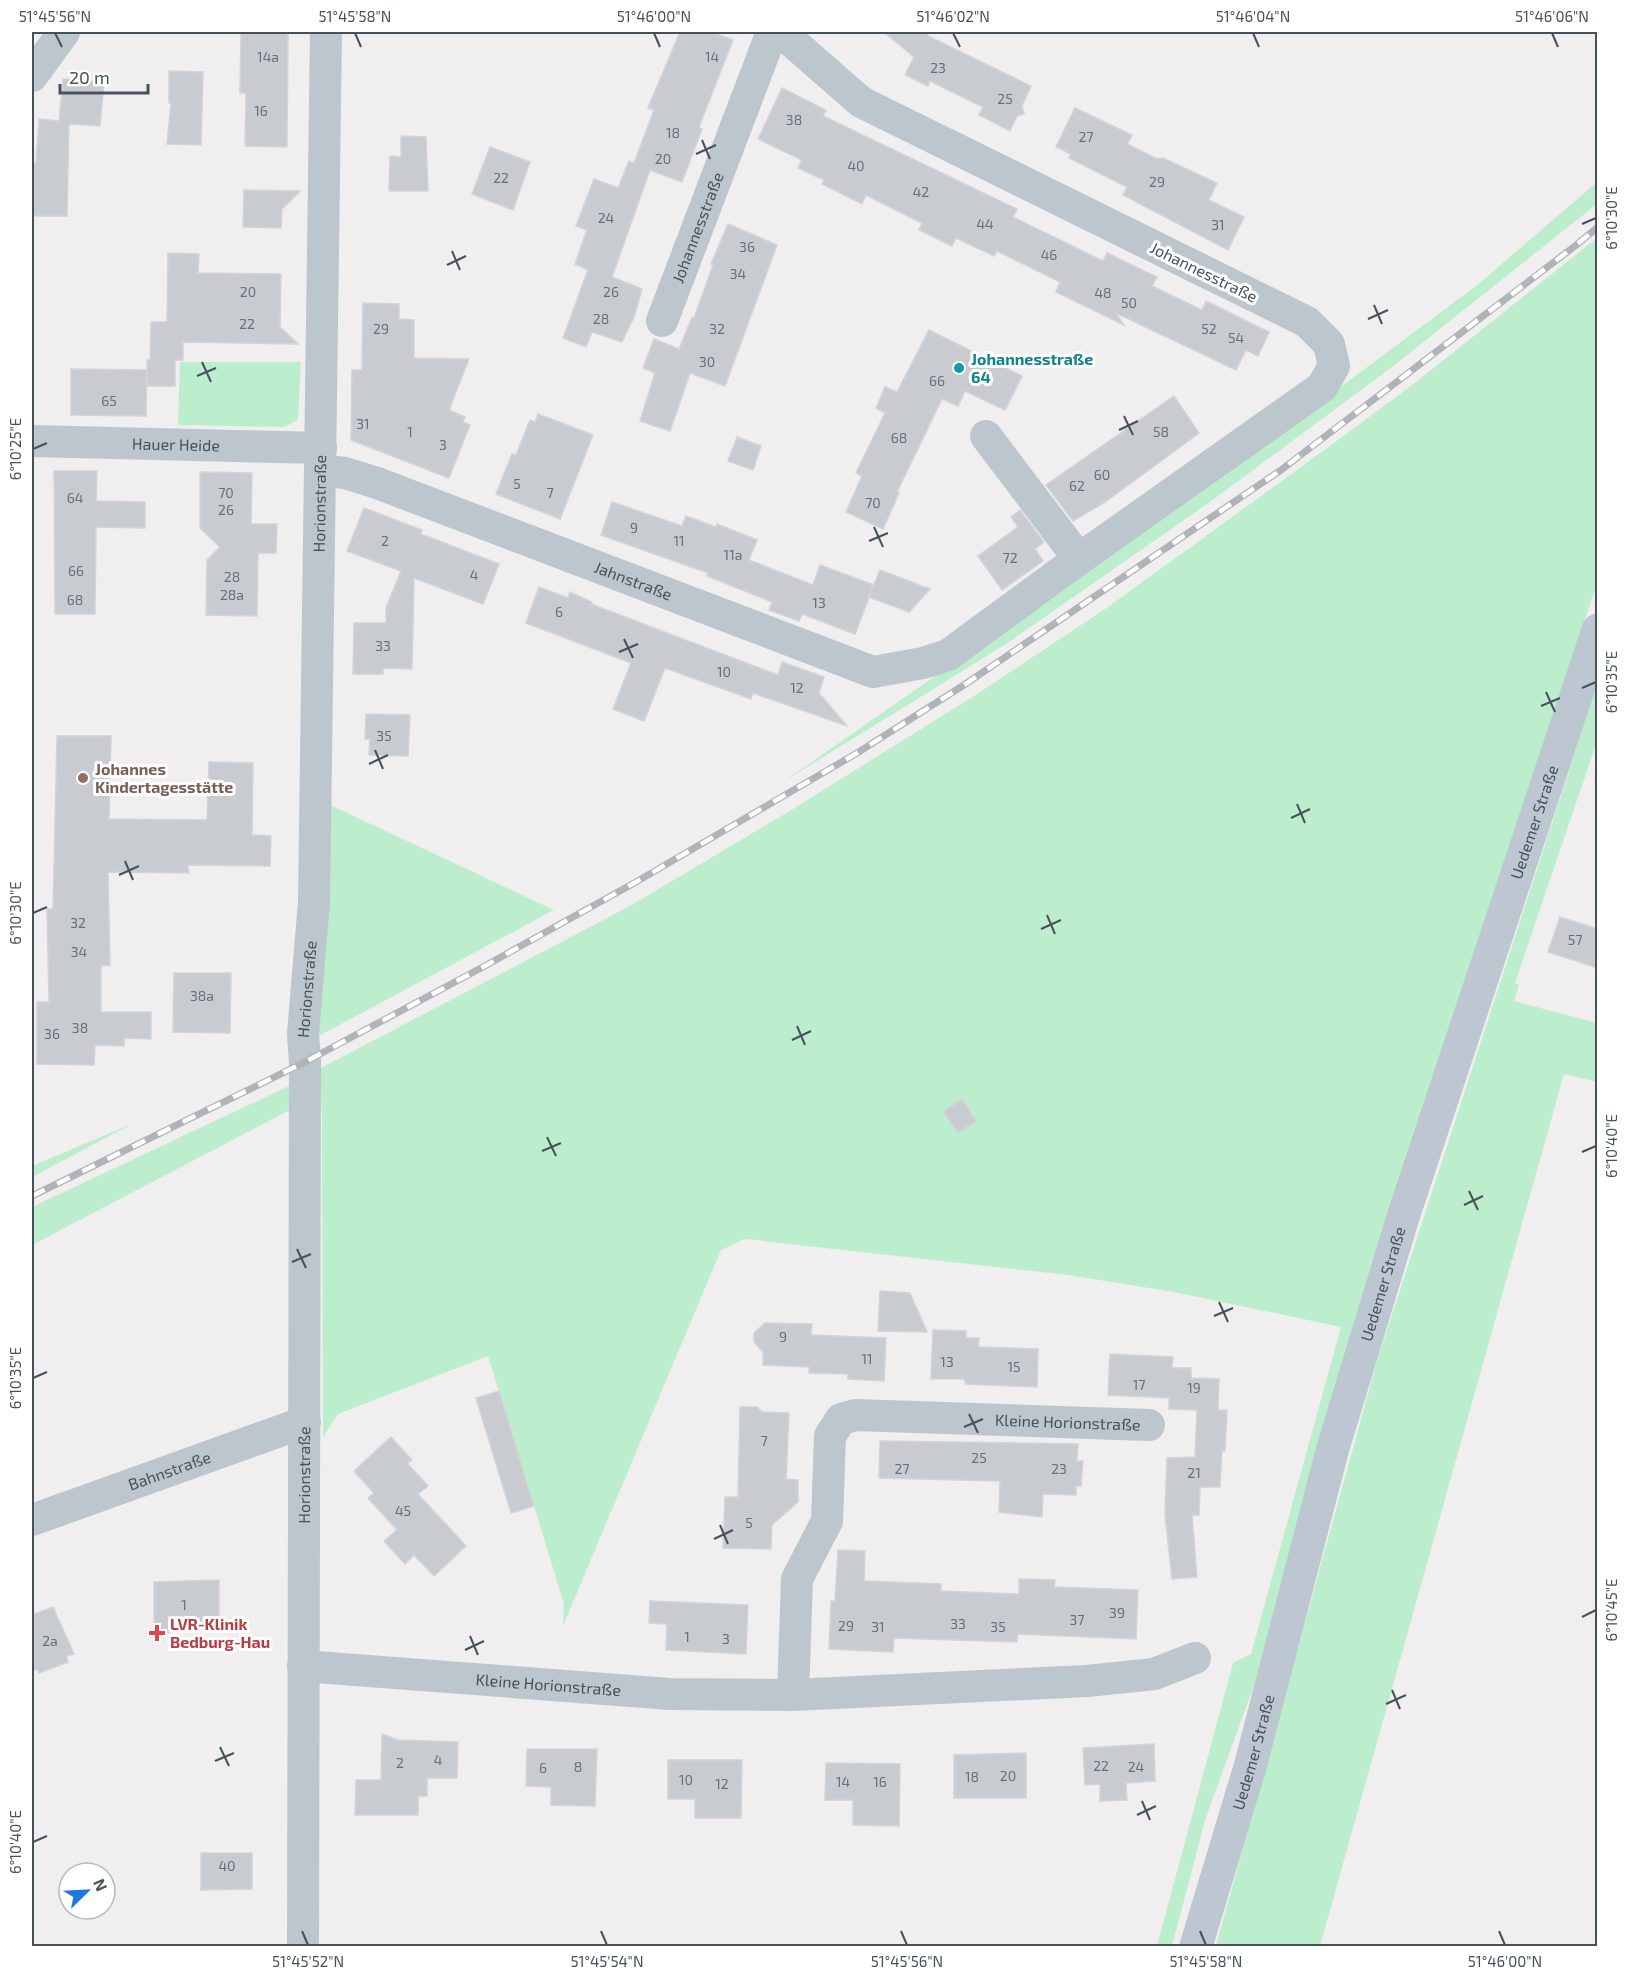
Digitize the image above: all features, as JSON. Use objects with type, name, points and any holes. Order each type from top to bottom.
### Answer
[{"type":"main road","name":"Uedemer Straße","points":[[1196,1947],[1250,1767],[1333,1448],[1404,1214],[1598,630]]},
{"type":"street","points":[[32,76],[64,32]]},
{"type":"street","name":"Horionstraße","points":[[303,1947],[305,1062],[303,1034],[314,902],[326,32]]},
{"type":"street","name":"Johannesstraße","points":[[662,321],[772,32]]},
{"type":"street","name":"Johannesstraße","points":[[781,32],[861,102],[1307,322],[1329,344],[1334,366],[1322,387],[948,655]]},
{"type":"street","points":[[986,436],[1079,559]]},
{"type":"street","name":"Hauer Heide","points":[[32,441],[321,459]]},
{"type":"street","name":"Jahnstraße","points":[[321,459],[345,473],[377,483],[873,672],[948,655]]},
{"type":"street","name":"Kleine Horionstraße","points":[[793,1695],[797,1580],[827,1521],[830,1436],[841,1419],[856,1415],[1149,1425]]},
{"type":"street","name":"Bahnstraße","points":[[32,1520],[305,1422]]},
{"type":"street","name":"Kleine Horionstraße","points":[[303,1666],[670,1694],[793,1695],[1087,1681],[1154,1674],[1195,1658]]},
{"type":"green space","points":[[1597,182],[1597,204],[1392,367],[1210,502],[1006,644],[783,782],[1205,488],[1476,286]]},
{"type":"green space","points":[[1597,238],[1597,583],[1350,1339],[1263,1661],[1206,1817],[1172,1946],[1157,1946],[1233,1663],[1251,1654],[1341,1327],[1174,1292],[1068,1275],[745,1239],[721,1250],[563,1626],[564,1604],[488,1356],[338,1414],[323,1437],[322,1114],[319,1069],[630,906],[793,809],[971,698],[1108,607],[1330,446],[1416,382]]},
{"type":"green space","points":[[180,362],[301,362],[298,420],[284,427],[178,425]]},
{"type":"green space","points":[[1597,685],[1597,741],[1515,983],[1519,985],[1514,1001],[1597,1023],[1597,1082],[1564,1074],[1320,1946],[1216,1946],[1377,1361]]},
{"type":"green space","points":[[328,804],[554,910],[317,1037]]},
{"type":"green space","points":[[289,1086],[290,1110],[32,1245],[32,1207]]},
{"type":"green space","points":[[134,1123],[32,1177],[32,1166]]},
{"type":"building","points":[[241,32],[288,32],[287,147],[245,146],[246,93],[240,93]]},
{"type":"building","points":[[680,32],[711,32],[733,40],[699,127],[702,129],[682,182],[650,170],[612,277],[642,289],[634,317],[622,342],[592,332],[586,347],[563,338],[588,270],[575,264],[587,230],[576,226],[594,179],[618,188],[629,161],[634,163],[654,110],[648,108]]},
{"type":"building","points":[[884,32],[928,32],[928,36],[1031,86],[1022,106],[1024,114],[1017,116],[1010,131],[979,115],[983,107],[930,81],[928,86],[905,75],[914,57]]},
{"type":"building","points":[[169,71],[203,72],[201,145],[167,144],[171,103],[169,103]]},
{"type":"building","points":[[63,79],[104,82],[100,126],[69,124],[67,216],[32,216],[32,163],[36,163],[39,119],[59,121]]},
{"type":"building","points":[[782,88],[826,110],[823,116],[1017,209],[1013,217],[1103,261],[1107,253],[1157,277],[1152,286],[1202,310],[1206,301],[1269,332],[1258,356],[1246,350],[1236,370],[1116,313],[1124,325],[1056,292],[1060,282],[997,251],[994,256],[956,238],[952,246],[919,230],[922,223],[866,195],[862,204],[822,184],[824,180],[798,168],[802,160],[758,139]]},
{"type":"building","points":[[1075,108],[1132,135],[1127,144],[1157,159],[1163,158],[1217,183],[1209,200],[1244,217],[1228,250],[1123,195],[1127,187],[1069,158],[1071,154],[1056,147]]},
{"type":"building","points":[[401,136],[426,137],[428,191],[389,191],[390,156],[401,157]]},
{"type":"building","points":[[490,147],[530,162],[513,210],[472,194]]},
{"type":"building","points":[[244,190],[300,191],[282,209],[281,228],[243,227]]},
{"type":"building","points":[[728,224],[777,245],[725,386],[690,373],[670,431],[640,421],[655,373],[643,368],[654,339],[679,349],[692,317],[694,318],[713,265],[711,264]]},
{"type":"building","points":[[168,253],[199,254],[198,273],[281,274],[280,327],[298,344],[183,342],[183,360],[175,360],[175,386],[147,386],[151,322],[167,322]]},
{"type":"building","points":[[363,303],[399,304],[399,319],[414,320],[414,358],[469,359],[449,410],[465,417],[463,422],[470,425],[449,478],[351,440],[352,370],[362,370]]},
{"type":"building","points":[[929,330],[1022,376],[1005,410],[965,391],[958,406],[942,399],[897,492],[899,493],[883,529],[846,512],[862,476],[856,473],[885,413],[876,408],[885,387],[897,392]]},
{"type":"building","points":[[71,369],[147,370],[146,416],[71,415]]},
{"type":"building","points":[[1174,396],[1199,433],[1105,502],[1073,521],[1046,485]]},
{"type":"building","points":[[538,414],[593,435],[560,519],[496,494],[512,454],[516,455],[530,420],[535,422]]},
{"type":"building","points":[[737,437],[761,446],[753,470],[728,461]]},
{"type":"building","points":[[54,471],[97,471],[96,501],[145,502],[145,528],[96,527],[95,614],[55,614]]},
{"type":"building","points":[[200,472],[252,473],[251,524],[277,524],[276,553],[258,553],[257,616],[206,615],[207,560],[220,547],[200,528]]},
{"type":"building","points":[[612,502],[682,526],[686,516],[716,527],[717,524],[757,540],[749,560],[813,585],[820,565],[874,585],[855,634],[802,614],[799,621],[769,610],[772,602],[707,576],[708,573],[601,535]]},
{"type":"building","points":[[364,508],[422,530],[421,534],[499,564],[483,604],[414,578],[412,669],[383,668],[383,674],[353,674],[354,623],[386,623],[386,608],[401,571],[347,551]]},
{"type":"building","points":[[1020,510],[1044,542],[1035,549],[1043,561],[1002,590],[978,556],[1018,527],[1011,517]]},
{"type":"building","points":[[880,570],[930,589],[909,612],[869,597]]},
{"type":"building","points":[[539,587],[568,598],[570,592],[592,602],[591,604],[778,675],[782,662],[824,677],[819,693],[847,726],[753,693],[751,699],[665,668],[644,721],[613,709],[631,663],[526,623]]},
{"type":"building","points":[[366,714],[410,715],[408,756],[369,755],[370,739],[365,739]]},
{"type":"building","points":[[57,736],[111,736],[109,819],[207,820],[209,762],[253,763],[252,835],[271,836],[270,866],[188,865],[189,873],[108,872],[110,965],[101,966],[101,1012],[151,1012],[151,1039],[124,1038],[124,1046],[95,1045],[94,1065],[37,1064],[37,1002],[49,1002],[47,909],[53,909]]},
{"type":"building","points":[[1560,917],[1598,929],[1598,968],[1548,952]]},
{"type":"building","points":[[174,973],[231,973],[230,1033],[173,1032]]},
{"type":"building","points":[[962,1099],[976,1121],[958,1133],[943,1112]]},
{"type":"building","points":[[880,1291],[910,1293],[927,1332],[878,1331]]},
{"type":"building","points":[[765,1323],[812,1324],[811,1335],[886,1338],[884,1381],[848,1379],[848,1374],[809,1373],[809,1367],[763,1365],[763,1352],[754,1342],[754,1333]]},
{"type":"building","points":[[933,1330],[966,1331],[966,1338],[979,1338],[978,1347],[1038,1349],[1037,1387],[966,1384],[964,1379],[931,1379]]},
{"type":"building","points":[[1110,1354],[1173,1357],[1172,1368],[1191,1368],[1191,1378],[1219,1379],[1218,1410],[1227,1410],[1225,1451],[1222,1451],[1220,1487],[1200,1487],[1199,1515],[1192,1515],[1197,1577],[1172,1579],[1165,1514],[1167,1458],[1195,1457],[1197,1410],[1169,1409],[1169,1398],[1108,1395]]},
{"type":"building","points":[[499,1391],[534,1506],[511,1513],[476,1398]]},
{"type":"building","points":[[740,1407],[757,1407],[762,1412],[789,1413],[786,1479],[798,1480],[798,1502],[772,1525],[771,1549],[723,1548],[725,1497],[738,1497]]},
{"type":"building","points":[[391,1437],[412,1460],[407,1463],[428,1486],[418,1494],[466,1546],[434,1576],[414,1555],[405,1564],[384,1541],[397,1530],[368,1498],[374,1493],[354,1471]]},
{"type":"building","points":[[880,1441],[1078,1444],[1077,1461],[1083,1461],[1081,1486],[1076,1486],[1076,1495],[1043,1494],[1042,1517],[999,1512],[1000,1481],[879,1478]]},
{"type":"building","points":[[838,1550],[865,1551],[864,1581],[941,1584],[941,1591],[1019,1594],[1019,1579],[1055,1580],[1054,1587],[1138,1590],[1136,1639],[1018,1634],[1017,1642],[894,1638],[893,1652],[829,1649],[831,1601],[835,1601]]},
{"type":"building","points":[[219,1580],[219,1627],[196,1627],[196,1631],[154,1633],[154,1582]]},
{"type":"building","points":[[650,1601],[748,1605],[746,1654],[666,1650],[667,1624],[649,1623]]},
{"type":"building","points":[[53,1607],[74,1654],[66,1656],[68,1662],[39,1673],[37,1669],[32,1671],[32,1615]]},
{"type":"building","points":[[382,1734],[398,1740],[458,1742],[457,1778],[427,1778],[427,1796],[418,1796],[418,1815],[355,1815],[356,1780],[381,1780]]},
{"type":"building","points":[[1154,1744],[1155,1781],[1126,1783],[1127,1800],[1100,1801],[1100,1784],[1085,1785],[1083,1748]]},
{"type":"building","points":[[527,1749],[597,1749],[595,1806],[551,1805],[551,1787],[526,1786]]},
{"type":"building","points":[[1026,1753],[1026,1798],[954,1798],[954,1755]]},
{"type":"building","points":[[668,1760],[742,1760],[741,1818],[695,1818],[695,1799],[668,1799]]},
{"type":"building","points":[[826,1763],[900,1764],[899,1826],[853,1825],[853,1800],[825,1800]]},
{"type":"building","points":[[201,1853],[252,1853],[252,1889],[201,1890]]},
{"type":"railway","points":[[32,1196],[305,1062],[483,967],[636,882],[857,753],[964,685],[1281,470],[1598,227]]},
{"type":"place","name":"Johannesstraße 64","points":[[959,368]]},
{"type":"place","name":"Johannes Kindertagesstätte","points":[[83,778]]},
{"type":"place","name":"LVR-Klinik Bedburg-Hau","points":[[157,1633]]}]
